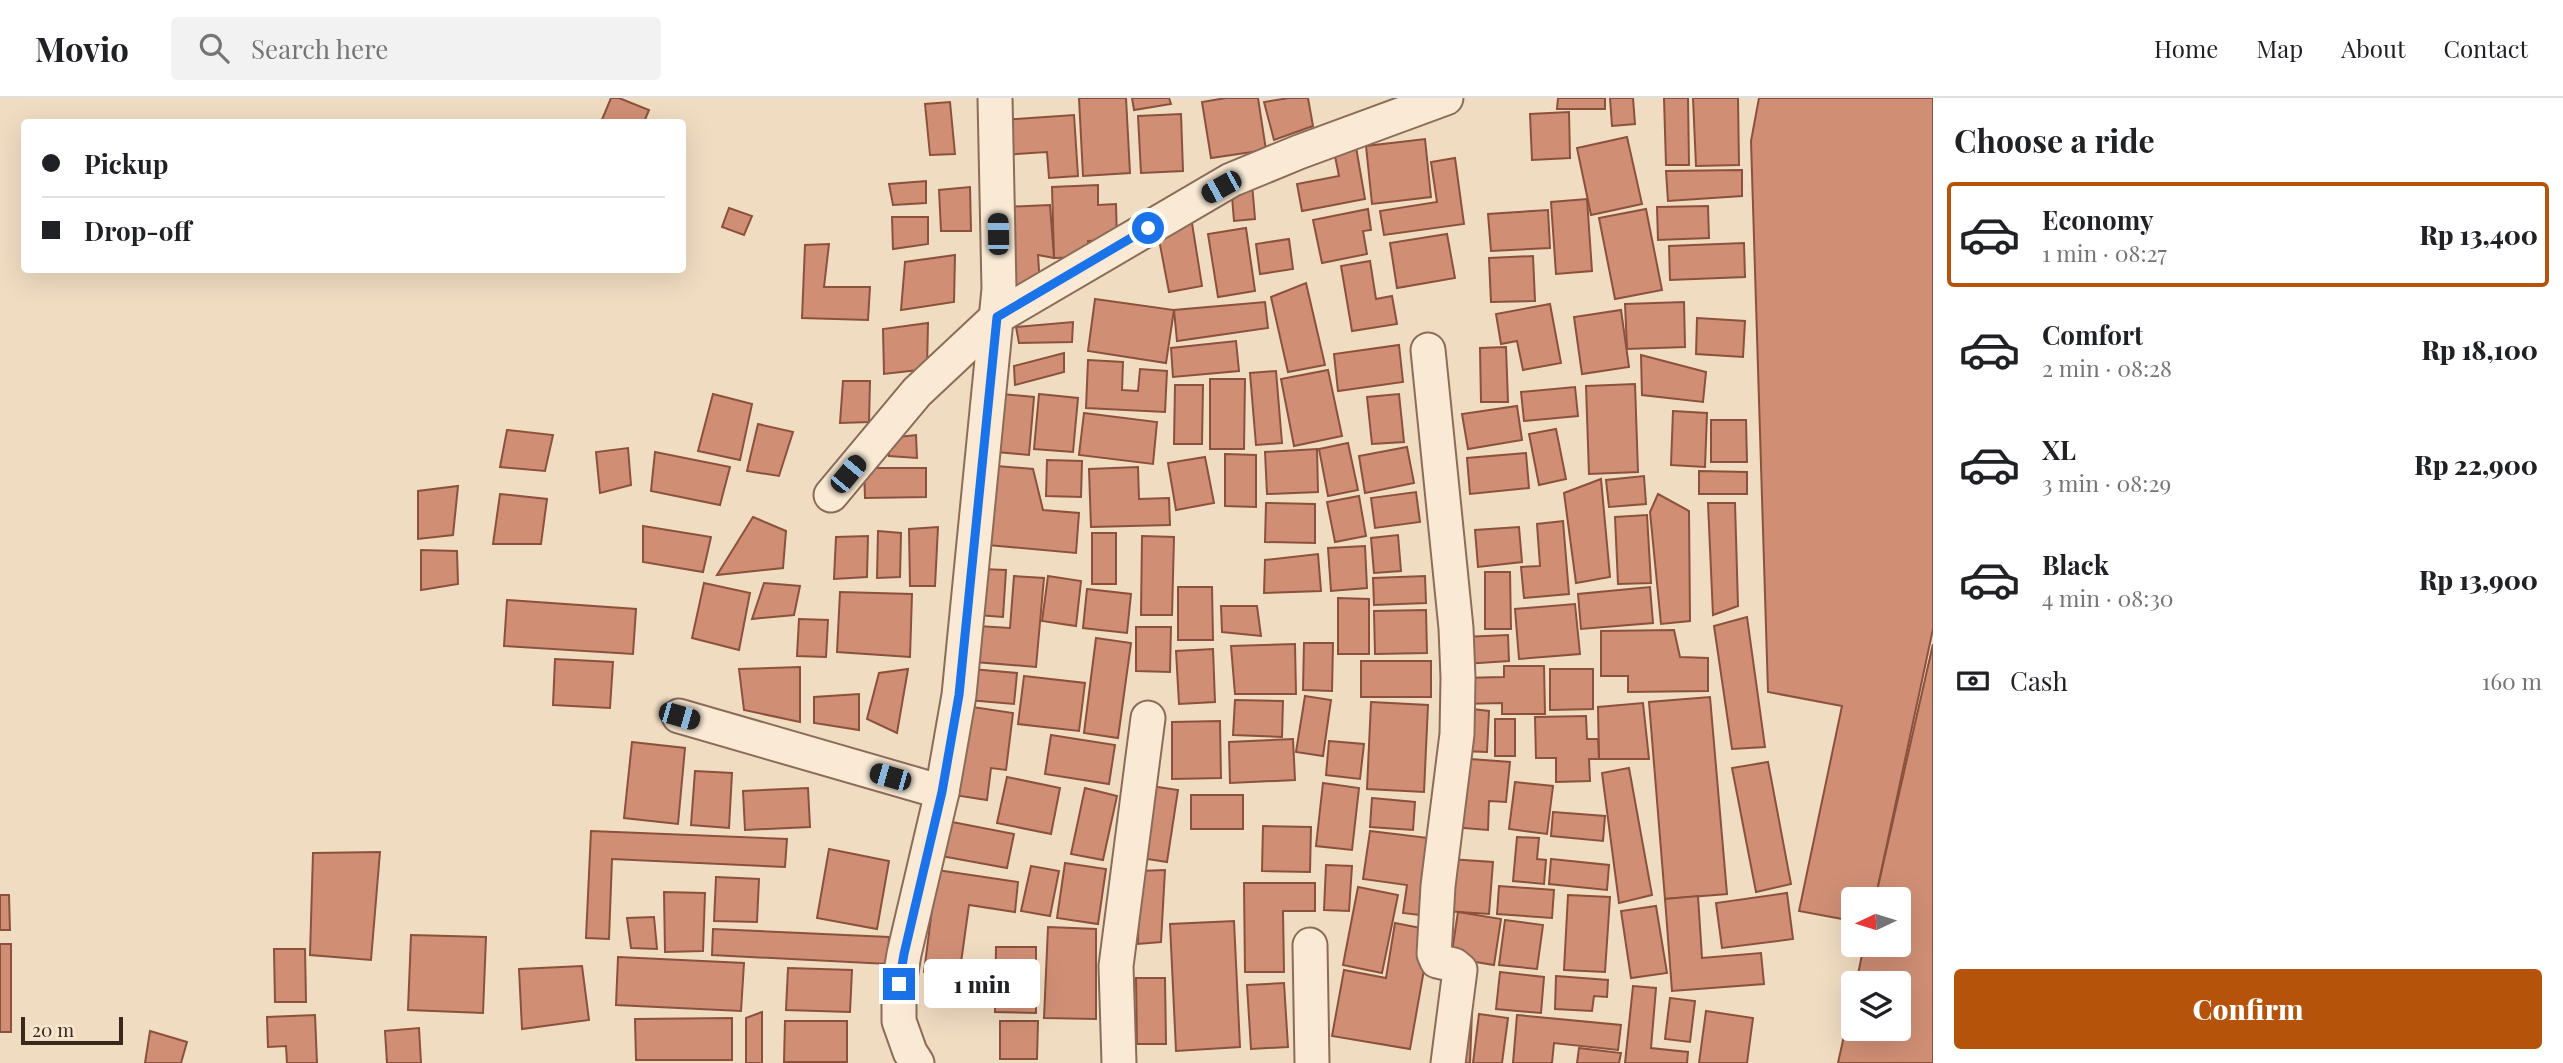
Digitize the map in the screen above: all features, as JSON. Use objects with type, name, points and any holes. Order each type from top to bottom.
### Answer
[{"type":"street","points":[[917,1063],[910,1052],[899,1021],[899,984],[942,792],[959,695],[999,289],[995,98]]},
{"type":"street","points":[[831,495],[917,392],[997,317],[1231,180],[1402,106],[1446,98]]},
{"type":"street","points":[[1428,349],[1456,628],[1458,678],[1457,734],[1438,886],[1434,954],[1437,961],[1454,965],[1460,970],[1448,1063]]},
{"type":"street","points":[[679,716],[942,792]]},
{"type":"street","points":[[1119,1063],[1116,966],[1148,718]]},
{"type":"street","points":[[1310,945],[1312,1063]]},
{"type":"building","points":[[611,98],[619,98],[649,110],[645,119],[602,119]]},
{"type":"building","points":[[1079,98],[1126,98],[1130,173],[1083,176]]},
{"type":"building","points":[[1132,98],[1169,98],[1171,104],[1134,110]]},
{"type":"building","points":[[1226,98],[1258,98],[1266,150],[1211,158],[1202,102]]},
{"type":"building","points":[[1308,98],[1313,126],[1274,140],[1264,102]]},
{"type":"building","points":[[1558,98],[1605,98],[1605,109],[1557,109]]},
{"type":"building","points":[[1610,98],[1633,98],[1635,124],[1612,126]]},
{"type":"building","points":[[1664,98],[1688,98],[1689,165],[1666,165]]},
{"type":"building","points":[[1693,98],[1738,98],[1739,165],[1696,166]]},
{"type":"building","points":[[1759,98],[1933,98],[1933,629],[1878,887],[1841,887],[1841,919],[1799,911],[1842,706],[1768,692],[1751,141]]},
{"type":"building","points":[[950,102],[955,154],[930,155],[925,104]]},
{"type":"building","points":[[1569,112],[1570,158],[1532,160],[1530,114]]},
{"type":"building","points":[[1181,114],[1183,171],[1141,173],[1138,116]]},
{"type":"building","points":[[1074,115],[1078,176],[1049,178],[1047,152],[1003,155],[1000,120]]},
{"type":"building","points":[[1627,137],[1642,204],[1591,215],[1577,148]]},
{"type":"building","points":[[1425,139],[1431,197],[1372,204],[1366,146]]},
{"type":"building","points":[[1356,147],[1365,199],[1302,211],[1297,184],[1339,176],[1334,151]]},
{"type":"building","points":[[1455,158],[1464,224],[1384,235],[1380,211],[1437,202],[1431,162]]},
{"type":"building","points":[[1742,170],[1742,196],[1668,201],[1666,171]]},
{"type":"building","points":[[926,181],[926,203],[893,205],[889,184]]},
{"type":"building","points":[[1252,183],[1255,219],[1234,221],[1231,184]]},
{"type":"building","points":[[1098,185],[1098,205],[1116,204],[1117,240],[1088,241],[1089,257],[1054,258],[1052,187]]},
{"type":"building","points":[[970,187],[971,231],[941,231],[939,190]]},
{"type":"building","points":[[1587,199],[1592,271],[1556,274],[1551,202]]},
{"type":"building","points":[[1050,205],[1054,258],[1038,255],[1040,285],[1008,287],[1003,207]]},
{"type":"building","points":[[1708,206],[1709,238],[1658,240],[1657,207]]},
{"type":"building","points":[[729,208],[752,216],[744,235],[722,227]]},
{"type":"building","points":[[1368,209],[1371,230],[1363,231],[1367,254],[1322,263],[1313,220]]},
{"type":"building","points":[[1646,209],[1662,290],[1615,299],[1599,218]]},
{"type":"building","points":[[1548,210],[1550,248],[1491,251],[1488,214]]},
{"type":"building","points":[[892,217],[928,217],[928,244],[893,249]]},
{"type":"building","points":[[1191,217],[1202,286],[1169,292],[1156,224]]},
{"type":"building","points":[[1246,228],[1255,291],[1218,297],[1208,234]]},
{"type":"building","points":[[1447,234],[1455,278],[1397,288],[1390,243]]},
{"type":"building","points":[[1289,239],[1293,269],[1260,274],[1256,244]]},
{"type":"building","points":[[1744,243],[1745,277],[1670,280],[1669,246]]},
{"type":"building","points":[[829,244],[824,287],[870,287],[868,320],[802,318],[805,245]]},
{"type":"building","points":[[955,255],[954,302],[901,310],[905,262]]},
{"type":"building","points":[[1533,256],[1535,301],[1491,302],[1489,258]]},
{"type":"building","points":[[1370,261],[1376,299],[1392,296],[1397,324],[1352,331],[1341,266]]},
{"type":"building","points":[[1306,283],[1325,365],[1288,372],[1271,297]]},
{"type":"building","points":[[1095,299],[1174,310],[1166,363],[1088,351]]},
{"type":"building","points":[[1265,302],[1268,328],[1177,341],[1174,310]]},
{"type":"building","points":[[1684,302],[1685,347],[1627,349],[1625,304]]},
{"type":"building","points":[[1550,304],[1561,363],[1523,370],[1517,341],[1501,344],[1496,314]]},
{"type":"building","points":[[1621,310],[1629,367],[1582,374],[1574,317]]},
{"type":"building","points":[[1697,318],[1745,321],[1743,357],[1696,354]]},
{"type":"building","points":[[1073,322],[1072,342],[1019,343],[1016,327]]},
{"type":"building","points":[[928,323],[927,369],[884,374],[883,329]]},
{"type":"building","points":[[1236,341],[1239,371],[1173,377],[1171,348]]},
{"type":"building","points":[[1399,345],[1403,382],[1338,391],[1334,354]]},
{"type":"building","points":[[1506,347],[1508,402],[1481,402],[1480,348]]},
{"type":"building","points":[[1064,353],[1064,372],[1015,385],[1014,366]]},
{"type":"building","points":[[1641,355],[1706,372],[1703,402],[1642,395]]},
{"type":"building","points":[[1088,360],[1123,362],[1122,390],[1138,391],[1140,369],[1167,371],[1165,412],[1086,408]]},
{"type":"building","points":[[1328,370],[1342,436],[1294,446],[1281,379]]},
{"type":"building","points":[[1276,371],[1282,443],[1256,445],[1250,373]]},
{"type":"building","points":[[1210,379],[1245,379],[1244,449],[1210,449]]},
{"type":"building","points":[[843,381],[870,381],[869,422],[840,423]]},
{"type":"building","points":[[1635,384],[1638,472],[1589,474],[1586,386]]},
{"type":"building","points":[[1175,385],[1203,385],[1202,444],[1174,444]]},
{"type":"building","points":[[1575,387],[1578,416],[1524,421],[1521,392]]},
{"type":"building","points":[[713,394],[752,404],[740,460],[698,451]]},
{"type":"building","points":[[1002,394],[1034,397],[1029,455],[997,452]]},
{"type":"building","points":[[1039,394],[1078,398],[1073,452],[1034,449]]},
{"type":"building","points":[[1399,394],[1404,442],[1372,444],[1367,397]]},
{"type":"building","points":[[1517,406],[1522,440],[1468,449],[1462,414]]},
{"type":"building","points":[[1673,411],[1707,413],[1705,467],[1671,465]]},
{"type":"building","points":[[1084,413],[1157,422],[1153,464],[1079,455]]},
{"type":"building","points":[[1711,420],[1746,420],[1747,462],[1711,462]]},
{"type":"building","points":[[758,424],[793,432],[779,476],[747,471]]},
{"type":"building","points":[[1556,429],[1566,479],[1539,485],[1529,434]]},
{"type":"building","points":[[507,430],[553,435],[545,471],[500,467]]},
{"type":"building","points":[[916,435],[917,458],[889,456],[889,438]]},
{"type":"building","points":[[1348,443],[1358,490],[1328,496],[1319,449]]},
{"type":"building","points":[[1407,447],[1414,483],[1365,493],[1359,456]]},
{"type":"building","points":[[628,448],[631,485],[600,493],[596,452]]},
{"type":"building","points":[[1317,449],[1318,492],[1267,494],[1265,452]]},
{"type":"building","points":[[655,452],[730,467],[720,505],[651,491]]},
{"type":"building","points":[[1526,453],[1529,488],[1470,494],[1467,458]]},
{"type":"building","points":[[1225,454],[1256,455],[1256,507],[1225,506]]},
{"type":"building","points":[[1205,457],[1214,503],[1176,510],[1168,463]]},
{"type":"building","points":[[1047,460],[1082,461],[1081,497],[1046,496]]},
{"type":"building","points":[[984,465],[1033,469],[1043,510],[1079,513],[1076,553],[977,544]]},
{"type":"building","points":[[1138,467],[1139,499],[1169,498],[1170,525],[1091,527],[1089,469]]},
{"type":"building","points":[[864,468],[926,468],[926,497],[865,498]]},
{"type":"building","points":[[1699,471],[1747,472],[1747,494],[1699,494]]},
{"type":"building","points":[[1644,476],[1646,504],[1609,507],[1606,480]]},
{"type":"building","points":[[1601,479],[1610,577],[1576,583],[1564,493]]},
{"type":"building","points":[[458,486],[453,535],[418,539],[418,491]]},
{"type":"building","points":[[1416,492],[1420,522],[1375,528],[1371,498]]},
{"type":"building","points":[[500,494],[547,499],[541,544],[493,544]]},
{"type":"building","points":[[1658,494],[1689,511],[1690,621],[1661,624],[1650,512]]},
{"type":"building","points":[[1359,496],[1366,536],[1335,542],[1327,502]]},
{"type":"building","points":[[1266,503],[1315,504],[1315,543],[1265,542]]},
{"type":"building","points":[[1708,503],[1735,503],[1738,606],[1713,615]]},
{"type":"building","points":[[1647,515],[1651,583],[1618,584],[1615,517]]},
{"type":"building","points":[[753,517],[786,531],[783,568],[717,575]]},
{"type":"building","points":[[1563,521],[1569,594],[1524,598],[1521,567],[1540,566],[1537,524]]},
{"type":"building","points":[[643,526],[711,537],[703,572],[643,562]]},
{"type":"building","points":[[938,527],[935,586],[910,586],[909,529]]},
{"type":"building","points":[[1519,527],[1522,562],[1478,567],[1475,530]]},
{"type":"building","points":[[878,531],[901,533],[900,577],[877,578]]},
{"type":"building","points":[[1092,533],[1116,533],[1116,584],[1092,584]]},
{"type":"building","points":[[1398,535],[1401,571],[1374,573],[1371,538]]},
{"type":"building","points":[[868,536],[867,577],[834,579],[836,537]]},
{"type":"building","points":[[1142,536],[1174,537],[1172,615],[1141,615]]},
{"type":"building","points":[[1365,546],[1367,588],[1331,591],[1328,548]]},
{"type":"building","points":[[421,550],[457,551],[458,584],[421,590]]},
{"type":"building","points":[[1318,554],[1321,591],[1264,593],[1265,560]]},
{"type":"building","points":[[981,569],[1006,570],[1003,617],[978,615]]},
{"type":"building","points":[[1485,572],[1510,572],[1511,629],[1485,629]]},
{"type":"building","points":[[1014,576],[1044,578],[1036,667],[975,662],[978,626],[1010,628]]},
{"type":"building","points":[[1048,576],[1081,581],[1076,626],[1042,621]]},
{"type":"building","points":[[1425,576],[1426,603],[1374,605],[1373,578]]},
{"type":"building","points":[[704,583],[750,593],[739,650],[692,638]]},
{"type":"building","points":[[764,583],[800,586],[794,615],[752,619]]},
{"type":"building","points":[[1178,587],[1212,587],[1213,640],[1178,640]]},
{"type":"building","points":[[1650,587],[1653,623],[1581,629],[1578,594]]},
{"type":"building","points":[[1087,589],[1131,594],[1127,633],[1083,628]]},
{"type":"building","points":[[840,592],[912,594],[910,657],[837,652]]},
{"type":"building","points":[[1338,598],[1369,599],[1369,654],[1338,654]]},
{"type":"building","points":[[507,600],[636,609],[633,654],[504,646]]},
{"type":"building","points":[[1575,604],[1580,654],[1519,659],[1515,609]]},
{"type":"building","points":[[1221,606],[1257,606],[1261,636],[1222,632]]},
{"type":"building","points":[[1426,610],[1427,653],[1375,654],[1374,611]]},
{"type":"building","points":[[1747,617],[1765,747],[1732,749],[1714,626]]},
{"type":"building","points":[[799,619],[828,620],[826,657],[797,656]]},
{"type":"building","points":[[1136,627],[1171,627],[1170,672],[1136,671]]},
{"type":"building","points":[[1674,630],[1680,657],[1708,658],[1708,691],[1628,692],[1628,676],[1601,676],[1601,631]]},
{"type":"building","points":[[1508,635],[1509,661],[1464,664],[1462,637]]},
{"type":"building","points":[[1096,638],[1131,643],[1118,738],[1084,733]]},
{"type":"building","points":[[1304,643],[1333,643],[1332,691],[1303,690]]},
{"type":"building","points":[[1295,644],[1296,694],[1235,694],[1231,646]]},
{"type":"building","points":[[1933,644],[1933,1063],[1838,1063],[1843,1041],[1911,1041],[1911,971],[1859,971],[1862,957],[1911,957],[1911,887],[1878,887]]},
{"type":"building","points":[[1213,649],[1215,702],[1179,704],[1176,651]]},
{"type":"building","points":[[555,659],[613,662],[610,708],[553,705]]},
{"type":"building","points":[[1361,661],[1431,661],[1431,697],[1361,697]]},
{"type":"building","points":[[1504,666],[1544,666],[1545,714],[1502,714],[1502,703],[1461,704],[1460,678],[1504,677]]},
{"type":"building","points":[[800,667],[800,722],[744,710],[739,669]]},
{"type":"building","points":[[908,669],[897,733],[867,719],[879,673]]},
{"type":"building","points":[[971,669],[1017,673],[1014,704],[968,700]]},
{"type":"building","points":[[1550,669],[1593,669],[1593,709],[1550,710]]},
{"type":"building","points":[[1024,676],[1085,683],[1079,731],[1018,724]]},
{"type":"building","points":[[859,694],[859,730],[814,723],[814,697]]},
{"type":"building","points":[[1305,696],[1331,700],[1323,756],[1296,752]]},
{"type":"building","points":[[1710,697],[1727,894],[1665,899],[1649,702]]},
{"type":"building","points":[[1235,700],[1283,701],[1282,737],[1233,735]]},
{"type":"building","points":[[1371,702],[1428,705],[1424,792],[1367,789]]},
{"type":"building","points":[[1643,703],[1649,759],[1599,759],[1598,707]]},
{"type":"building","points":[[966,706],[1013,713],[1006,770],[991,768],[987,800],[954,795]]},
{"type":"building","points":[[1463,708],[1489,711],[1487,752],[1461,751]]},
{"type":"building","points":[[1586,716],[1587,739],[1598,739],[1599,759],[1589,759],[1590,781],[1556,782],[1556,758],[1536,758],[1535,717]]},
{"type":"building","points":[[1495,719],[1515,719],[1515,756],[1495,756]]},
{"type":"building","points":[[1220,721],[1221,778],[1172,779],[1172,722]]},
{"type":"building","points":[[1051,735],[1115,745],[1109,784],[1045,774]]},
{"type":"building","points":[[1293,739],[1295,780],[1230,783],[1229,742]]},
{"type":"building","points":[[1329,741],[1364,744],[1360,779],[1326,775]]},
{"type":"building","points":[[632,742],[685,748],[678,824],[624,818]]},
{"type":"building","points":[[1457,758],[1510,762],[1506,802],[1489,801],[1488,830],[1452,827]]},
{"type":"building","points":[[1768,762],[1791,884],[1756,892],[1732,768]]},
{"type":"building","points":[[1629,768],[1652,895],[1619,903],[1602,773]]},
{"type":"building","points":[[695,771],[732,773],[729,828],[691,825]]},
{"type":"building","points":[[1007,777],[1060,788],[1051,834],[997,823]]},
{"type":"building","points":[[1515,782],[1553,786],[1547,834],[1509,829]]},
{"type":"building","points":[[1323,783],[1359,788],[1352,850],[1316,846]]},
{"type":"building","points":[[1151,786],[1178,790],[1167,862],[1141,858]]},
{"type":"building","points":[[808,788],[810,827],[745,830],[743,791]]},
{"type":"building","points":[[1085,788],[1117,796],[1103,860],[1071,854]]},
{"type":"building","points":[[1191,795],[1243,795],[1243,829],[1191,829]]},
{"type":"building","points":[[1372,798],[1415,802],[1413,830],[1370,827]]},
{"type":"building","points":[[1553,812],[1605,816],[1603,841],[1551,836]]},
{"type":"building","points":[[947,821],[1014,834],[1007,868],[941,856]]},
{"type":"building","points":[[1263,826],[1311,827],[1310,872],[1262,871]]},
{"type":"building","points":[[591,831],[787,839],[785,867],[612,859],[609,939],[586,938]]},
{"type":"building","points":[[1370,831],[1437,839],[1427,916],[1403,913],[1407,885],[1363,879]]},
{"type":"building","points":[[1517,837],[1539,838],[1537,859],[1546,860],[1544,884],[1513,881]]},
{"type":"building","points":[[829,849],[889,861],[877,929],[817,918]]},
{"type":"building","points":[[380,852],[371,960],[310,955],[313,853]]},
{"type":"building","points":[[1449,859],[1493,862],[1489,914],[1445,911]]},
{"type":"building","points":[[1551,859],[1609,865],[1607,890],[1549,884]]},
{"type":"building","points":[[1065,863],[1106,869],[1098,924],[1057,918]]},
{"type":"building","points":[[1326,865],[1352,866],[1349,911],[1324,910]]},
{"type":"building","points":[[1031,866],[1059,871],[1050,916],[1021,911]]},
{"type":"building","points":[[937,870],[1018,882],[1015,912],[969,905],[959,977],[924,972]]},
{"type":"building","points":[[1165,870],[1161,942],[1138,944],[1139,871]]},
{"type":"building","points":[[716,877],[759,879],[757,922],[714,921]]},
{"type":"building","points":[[1244,883],[1315,883],[1315,911],[1283,911],[1284,972],[1245,972]]},
{"type":"building","points":[[1499,886],[1554,890],[1552,918],[1497,914]]},
{"type":"building","points":[[1358,887],[1398,895],[1382,973],[1343,965]]},
{"type":"building","points":[[664,892],[705,893],[703,951],[665,952]]},
{"type":"building","points":[[1787,893],[1793,939],[1722,948],[1716,903]]},
{"type":"building","points":[[0,895],[9,895],[10,930],[0,930]]},
{"type":"building","points":[[1568,895],[1610,897],[1605,972],[1564,970]]},
{"type":"building","points":[[1698,896],[1702,958],[1761,953],[1764,984],[1672,991],[1665,899]]},
{"type":"building","points":[[1656,906],[1667,973],[1631,978],[1621,911]]},
{"type":"building","points":[[1458,912],[1501,919],[1494,965],[1451,958]]},
{"type":"building","points":[[654,917],[657,949],[631,948],[627,918]]},
{"type":"building","points":[[1505,920],[1543,925],[1537,969],[1499,965]]},
{"type":"building","points":[[1234,921],[1240,1047],[1176,1051],[1170,924]]},
{"type":"building","points":[[1395,923],[1431,930],[1410,1049],[1332,1036],[1344,970],[1386,978]]},
{"type":"building","points":[[1048,927],[1096,929],[1096,1019],[1044,1018]]},
{"type":"building","points":[[713,929],[889,937],[888,964],[712,955]]},
{"type":"building","points":[[411,935],[486,937],[483,1013],[408,1010]]},
{"type":"building","points":[[0,944],[11,944],[11,1032],[0,1032]]},
{"type":"building","points":[[996,947],[1036,947],[1036,1013],[995,1012]]},
{"type":"building","points":[[274,949],[305,949],[306,1002],[275,1002]]},
{"type":"building","points":[[618,957],[744,963],[741,1011],[616,1005]]},
{"type":"building","points":[[582,966],[589,1020],[522,1029],[519,969]]},
{"type":"building","points":[[788,968],[852,970],[850,1012],[786,1010]]},
{"type":"building","points":[[1500,972],[1544,977],[1541,1013],[1496,1009]]},
{"type":"building","points":[[1556,976],[1608,980],[1607,997],[1594,996],[1592,1011],[1555,1009]]},
{"type":"building","points":[[1136,978],[1165,978],[1166,1044],[1137,1044]]},
{"type":"building","points":[[1284,983],[1288,1047],[1251,1049],[1247,985]]},
{"type":"building","points":[[1633,986],[1656,988],[1651,1048],[1688,1052],[1687,1063],[1625,1063]]},
{"type":"building","points":[[1670,998],[1695,1001],[1690,1042],[1665,1039]]},
{"type":"building","points":[[1461,1009],[1472,1010],[1470,1063],[1460,1063]]},
{"type":"building","points":[[1706,1011],[1753,1018],[1747,1063],[1699,1063]]},
{"type":"building","points":[[762,1012],[762,1063],[746,1063],[746,1018]]},
{"type":"building","points":[[1479,1014],[1508,1018],[1502,1063],[1473,1063]]},
{"type":"building","points":[[315,1015],[317,1063],[287,1063],[286,1046],[268,1047],[267,1017]]},
{"type":"building","points":[[1517,1015],[1621,1025],[1618,1050],[1554,1043],[1552,1063],[1513,1063]]},
{"type":"building","points":[[732,1018],[732,1060],[636,1060],[635,1019]]},
{"type":"building","points":[[785,1021],[847,1021],[847,1062],[784,1062]]},
{"type":"building","points":[[1000,1021],[1038,1021],[1037,1059],[1000,1059]]},
{"type":"building","points":[[419,1028],[421,1063],[387,1063],[385,1031]]},
{"type":"building","points":[[150,1031],[187,1042],[181,1063],[145,1063]]},
{"type":"building","points":[[1579,1048],[1621,1053],[1619,1063],[1577,1063]]},
{"type":"route","points":[[899,984],[942,792],[959,695],[997,317],[1148,228]]}]
